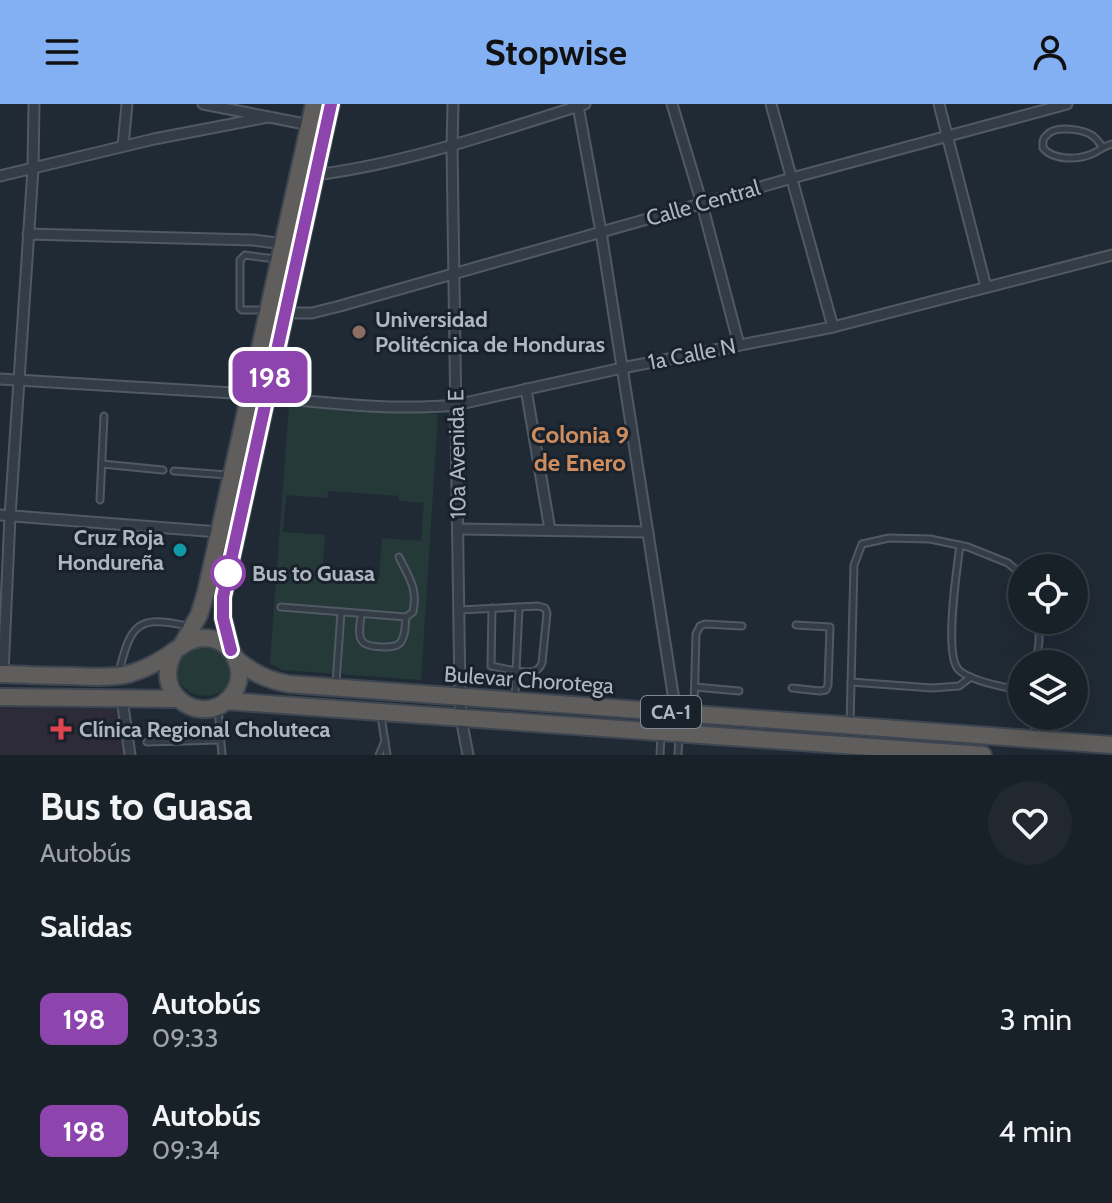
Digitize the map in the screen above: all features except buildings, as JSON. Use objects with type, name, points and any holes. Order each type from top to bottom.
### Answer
[{"type":"highway","points":[[277,312],[282,252],[314,104]]},
{"type":"highway","points":[[222,704],[234,692],[238,682],[239,670],[223,618],[223,597],[258,395],[331,104]]},
{"type":"highway","points":[[178,699],[168,681],[170,660],[192,627],[206,592],[232,475],[258,395]]},
{"type":"highway","name":"CA-1","points":[[2,674],[100,677],[127,674],[156,664],[191,640],[202,638],[222,643],[234,655]]},
{"type":"highway","name":"Bulevar Chorotega","points":[[234,655],[252,672],[289,684],[850,726],[1034,747],[1112,745]]},
{"type":"highway","name":"CA-1","points":[[0,697],[178,699],[197,709],[222,704]]},
{"type":"highway","name":"Bulevar Chorotega","points":[[222,704],[381,711],[679,733],[762,745],[983,755]]},
{"type":"street","points":[[2,674],[5,516],[20,380],[34,104]]},
{"type":"street","points":[[123,146],[127,104]]},
{"type":"street","points":[[203,104],[310,125]]},
{"type":"street","name":"10a Avenida E","points":[[453,104],[460,697],[468,755]]},
{"type":"street","points":[[672,104],[739,345]]},
{"type":"street","points":[[771,104],[833,327]]},
{"type":"street","points":[[939,104],[986,287]]},
{"type":"street","name":"Calle Central","points":[[277,312],[312,313],[340,306],[1067,104]]},
{"type":"street","points":[[315,175],[347,171],[452,146],[581,105],[676,713]]},
{"type":"street","points":[[0,176],[154,139],[268,117]]},
{"type":"street","points":[[28,234],[253,240],[282,252]]},
{"type":"street","name":"1a Calle N","points":[[0,379],[258,395],[347,405],[428,408],[456,405],[622,368],[833,327],[1112,255]]},
{"type":"street","points":[[526,389],[550,530]]},
{"type":"street","points":[[5,516],[219,532]]},
{"type":"street","points":[[458,529],[648,532]]},
{"type":"street","points":[[122,699],[130,755]]},
{"type":"lane","points":[[1102,146],[1091,134],[1073,129],[1052,131],[1043,141],[1043,148],[1049,155],[1057,157],[1079,157],[1112,144]]},
{"type":"lane","points":[[277,312],[240,308],[240,260],[245,255],[282,252]]},
{"type":"lane","points":[[100,500],[104,416]]},
{"type":"lane","points":[[102,464],[163,470]]},
{"type":"lane","points":[[174,471],[232,475]]},
{"type":"lane","points":[[850,726],[854,565],[862,544],[889,538],[930,539],[960,545],[1008,563]]},
{"type":"lane","points":[[960,545],[952,613],[953,657],[958,669],[971,677],[1008,687]]},
{"type":"lane","points":[[281,607],[406,617],[413,612],[415,590],[399,557]]},
{"type":"lane","points":[[459,610],[492,608],[538,606],[545,608],[547,613],[540,669],[534,672],[516,671],[491,666],[492,608]]},
{"type":"lane","points":[[514,701],[519,607]]},
{"type":"lane","points":[[336,688],[341,612]]},
{"type":"lane","points":[[361,614],[362,642],[394,647],[404,637],[406,617]]},
{"type":"lane","points":[[119,675],[131,634],[138,625],[150,621],[192,627]]},
{"type":"lane","points":[[792,688],[820,691],[826,690],[828,685],[830,627],[796,625]]},
{"type":"lane","points":[[694,714],[696,634],[700,626],[742,626]]},
{"type":"lane","points":[[851,682],[932,688],[959,686],[971,677]]},
{"type":"lane","points":[[695,687],[739,691]]},
{"type":"lane","points":[[222,704],[222,755]]},
{"type":"lane","points":[[381,711],[387,755]]},
{"type":"lane","points":[[660,755],[661,732]]},
{"type":"lane","points":[[678,755],[679,733]]},
{"type":"lane","points":[[147,742],[220,740]]},
{"type":"lane","points":[[379,755],[385,741]]},
{"type":"shaded area","name":"Clínica Regional Choluteca","points":[[0,701],[118,703],[125,755],[0,755]]},
{"type":"green space","points":[[289,404],[438,414],[421,680],[283,670],[270,664]],"holes":[[[328,491],[399,496],[399,501],[424,503],[421,541],[382,538],[379,579],[322,575],[325,535],[283,532],[286,495],[327,498]]]},
{"type":"green space","points":[[204,642],[226,653],[231,672],[222,691],[203,696],[184,688],[177,667],[183,653]]},
{"type":"bus line","name":"198","points":[[231,650],[223,618],[223,597],[331,104]]},
{"type":"place","name":"Universidad Politécnica de Honduras","points":[[359,332]]},
{"type":"place","name":"Cruz Roja Hondureña","points":[[180,550]]},
{"type":"place","name":"Bus to Guasa","points":[[228,573]]},
{"type":"place","name":"Clínica Regional Choluteca","points":[[61,729]]},
{"type":"district","name":"Colonia 9 de Enero","points":[[580,448]]}]
